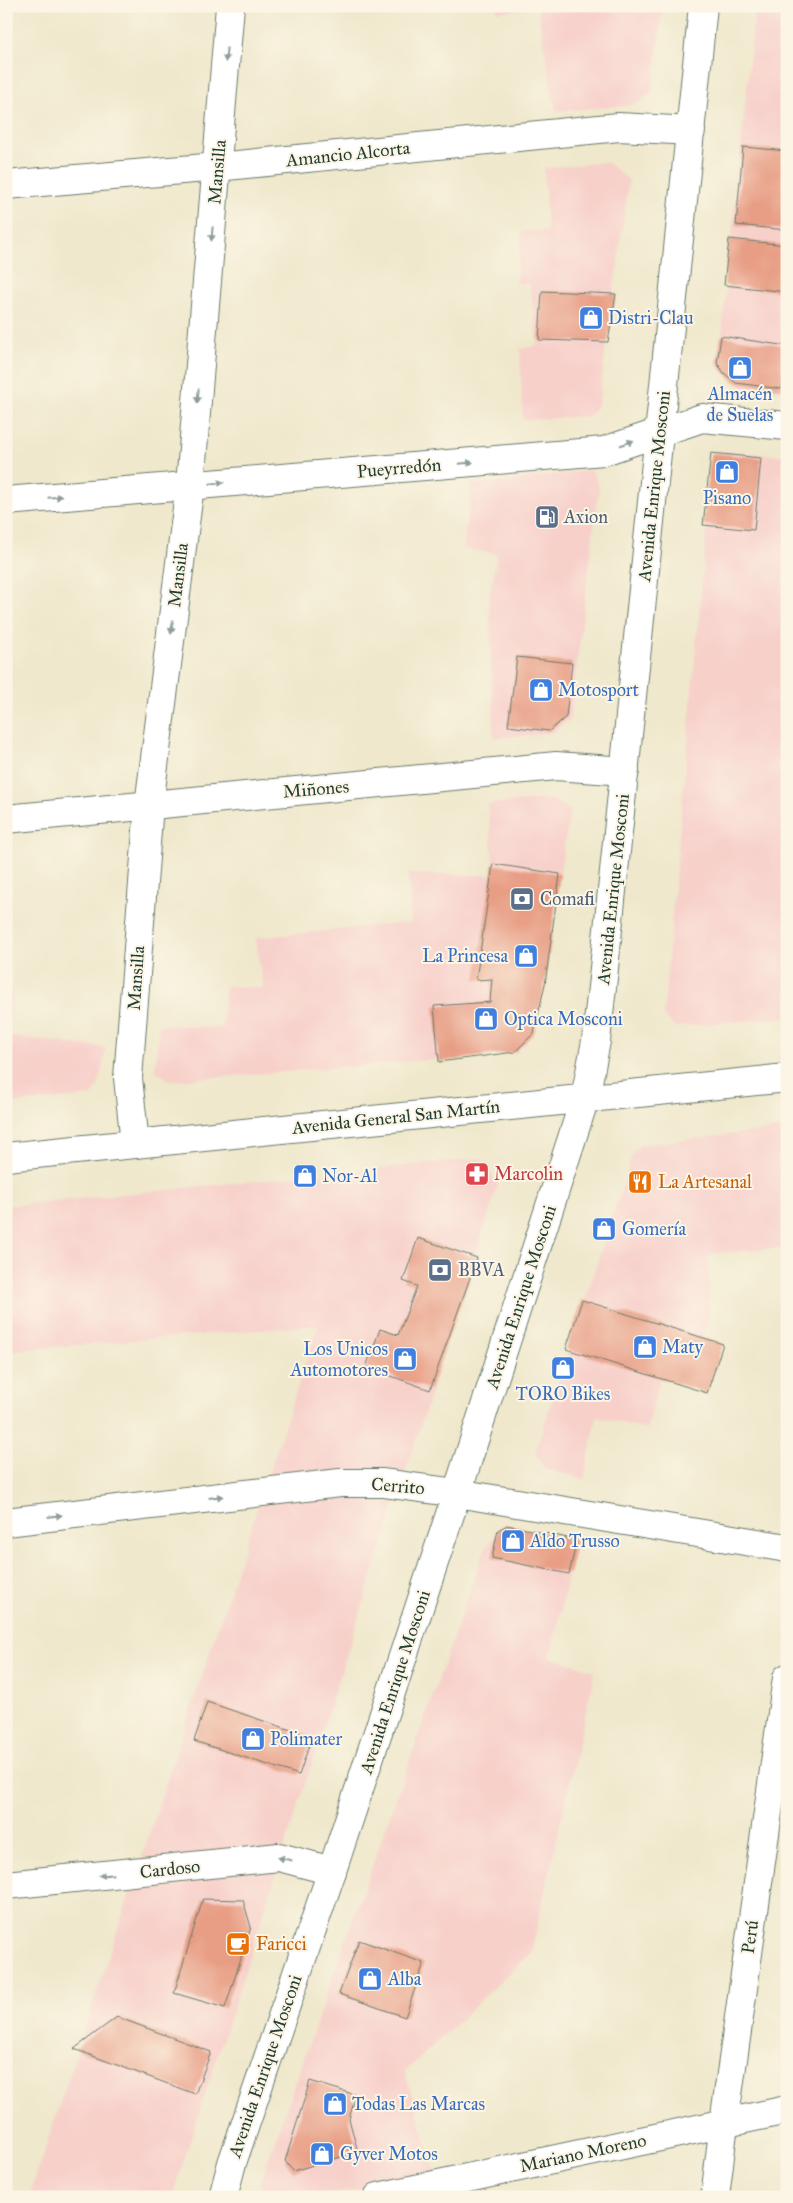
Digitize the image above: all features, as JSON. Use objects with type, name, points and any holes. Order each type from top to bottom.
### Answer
[{"type":"street","name":"Mansilla","points":[[135,1144],[128,1078],[149,805],[190,486],[230,6]]},
{"type":"street","name":"Avenida Enrique Mosconi","points":[[222,2197],[332,1871],[585,1098],[597,1032],[626,771],[703,6]]},
{"type":"street","name":"Amancio Alcorta","points":[[6,185],[619,127],[691,131]]},
{"type":"street","name":"Pueyrredón","points":[[6,500],[604,451],[702,418],[787,426]]},
{"type":"street","name":"Miñones","points":[[6,819],[556,766],[626,771]]},
{"type":"street","name":"Avenida General San Martín","points":[[6,1157],[787,1078]]},
{"type":"street","name":"Cerrito","points":[[6,1522],[340,1483],[383,1483],[457,1492],[787,1548]]},
{"type":"street","name":"Perú","points":[[715,2197],[787,1678]]},
{"type":"street","name":"Cardoso","points":[[6,1885],[279,1857],[332,1871]]},
{"type":"street","name":"Mariano Moreno","points":[[378,2197],[787,2110]]},
{"type":"shaded area","points":[[497,6],[663,6],[652,92],[638,103],[624,106],[556,111],[537,7],[497,12]]},
{"type":"shaded area","points":[[755,6],[787,6],[787,391],[741,387],[719,363]]},
{"type":"shaded area","points":[[606,162],[629,180],[598,405],[589,416],[523,420],[520,349],[537,345],[530,284],[516,283],[522,231],[547,231],[544,168]]},
{"type":"shaded area","points":[[718,451],[787,456],[787,1017],[675,1027],[663,1016],[713,457]]},
{"type":"shaded area","points":[[592,470],[599,487],[570,719],[553,733],[494,738],[489,599],[497,554],[463,549],[472,485]]},
{"type":"shaded area","points":[[550,799],[570,810],[535,1032],[515,1053],[170,1081],[155,1070],[159,1025],[222,1028],[225,986],[263,988],[256,938],[411,922],[408,874],[491,875],[493,864],[488,804]]},
{"type":"shaded area","points":[[6,989],[12,989],[8,1036],[106,1048],[99,1083],[92,1096],[6,1104]]},
{"type":"shaded area","points":[[787,1128],[787,1247],[709,1254],[709,1314],[702,1338],[723,1344],[707,1393],[660,1379],[647,1429],[597,1417],[584,1479],[544,1469],[535,1453],[633,1153],[639,1145]]},
{"type":"shaded area","points":[[480,1158],[498,1185],[172,2197],[29,2197],[318,1325],[6,1351],[6,1206]]},
{"type":"shaded area","points":[[504,1525],[577,1540],[550,1657],[595,1671],[531,1953],[405,2072],[436,2174],[319,2197],[262,2197],[259,2190],[261,2179],[485,1548]]},
{"type":"building","points":[[743,147],[787,151],[787,230],[736,225]]},
{"type":"building","points":[[729,239],[787,245],[787,292],[724,285]]},
{"type":"building","points":[[542,291],[616,294],[608,342],[539,340]]},
{"type":"building","points":[[721,336],[787,346],[782,389],[736,383],[724,373],[717,363]]},
{"type":"building","points":[[711,453],[761,458],[754,530],[703,525]]},
{"type":"building","name":"Motosport","points":[[517,657],[572,663],[566,717],[549,731],[508,726]]},
{"type":"building","points":[[493,864],[560,874],[545,984],[534,1033],[515,1052],[439,1062],[434,1006],[490,1002],[492,979],[476,980]]},
{"type":"building","points":[[418,1238],[477,1258],[430,1390],[366,1367],[380,1329],[398,1335],[417,1286],[403,1281]]},
{"type":"building","name":"Maty","points":[[582,1300],[723,1344],[707,1393],[566,1349]]},
{"type":"building","points":[[507,1525],[577,1540],[569,1574],[492,1558],[498,1530]]},
{"type":"building","name":"Polimater","points":[[207,1702],[312,1737],[299,1775],[194,1741]]},
{"type":"building","points":[[203,1899],[243,1900],[251,1927],[225,2008],[174,1993]]},
{"type":"building","points":[[359,1940],[424,1963],[405,2017],[339,1994]]},
{"type":"building","points":[[117,2017],[211,2052],[195,2094],[74,2049]]},
{"type":"building","points":[[310,2081],[356,2095],[349,2119],[358,2152],[293,2171],[285,2161]]},
{"type":"place","name":"Distri-Clau","points":[[591,318]]},
{"type":"place","name":"Almacén de Suelas","points":[[740,368]]},
{"type":"place","name":"Pisano","points":[[727,472]]},
{"type":"place","name":"Axion","points":[[547,517]]},
{"type":"place","name":"Motosport","points":[[541,690]]},
{"type":"place","name":"Comafi","points":[[522,899]]},
{"type":"place","name":"La Princesa","points":[[526,956]]},
{"type":"place","name":"Optica Mosconi","points":[[486,1019]]},
{"type":"place","name":"Marcolin","points":[[477,1174]]},
{"type":"place","name":"Nor-Al","points":[[305,1176]]},
{"type":"place","name":"La Artesanal","points":[[640,1182]]},
{"type":"place","name":"Gomería","points":[[604,1229]]},
{"type":"place","name":"BBVA","points":[[440,1270]]},
{"type":"place","name":"Maty","points":[[645,1347]]},
{"type":"place","name":"Los Unicos Automotores","points":[[405,1359]]},
{"type":"place","name":"TORO Bikes","points":[[563,1368]]},
{"type":"place","name":"Aldo Trusso","points":[[513,1541]]},
{"type":"place","name":"Polimater","points":[[253,1739]]},
{"type":"place","name":"Faricci","points":[[238,1944]]},
{"type":"place","name":"Alba","points":[[370,1979]]},
{"type":"place","name":"Todas Las Marcas","points":[[335,2104]]},
{"type":"place","name":"Gyver Motos","points":[[322,2154]]}]
